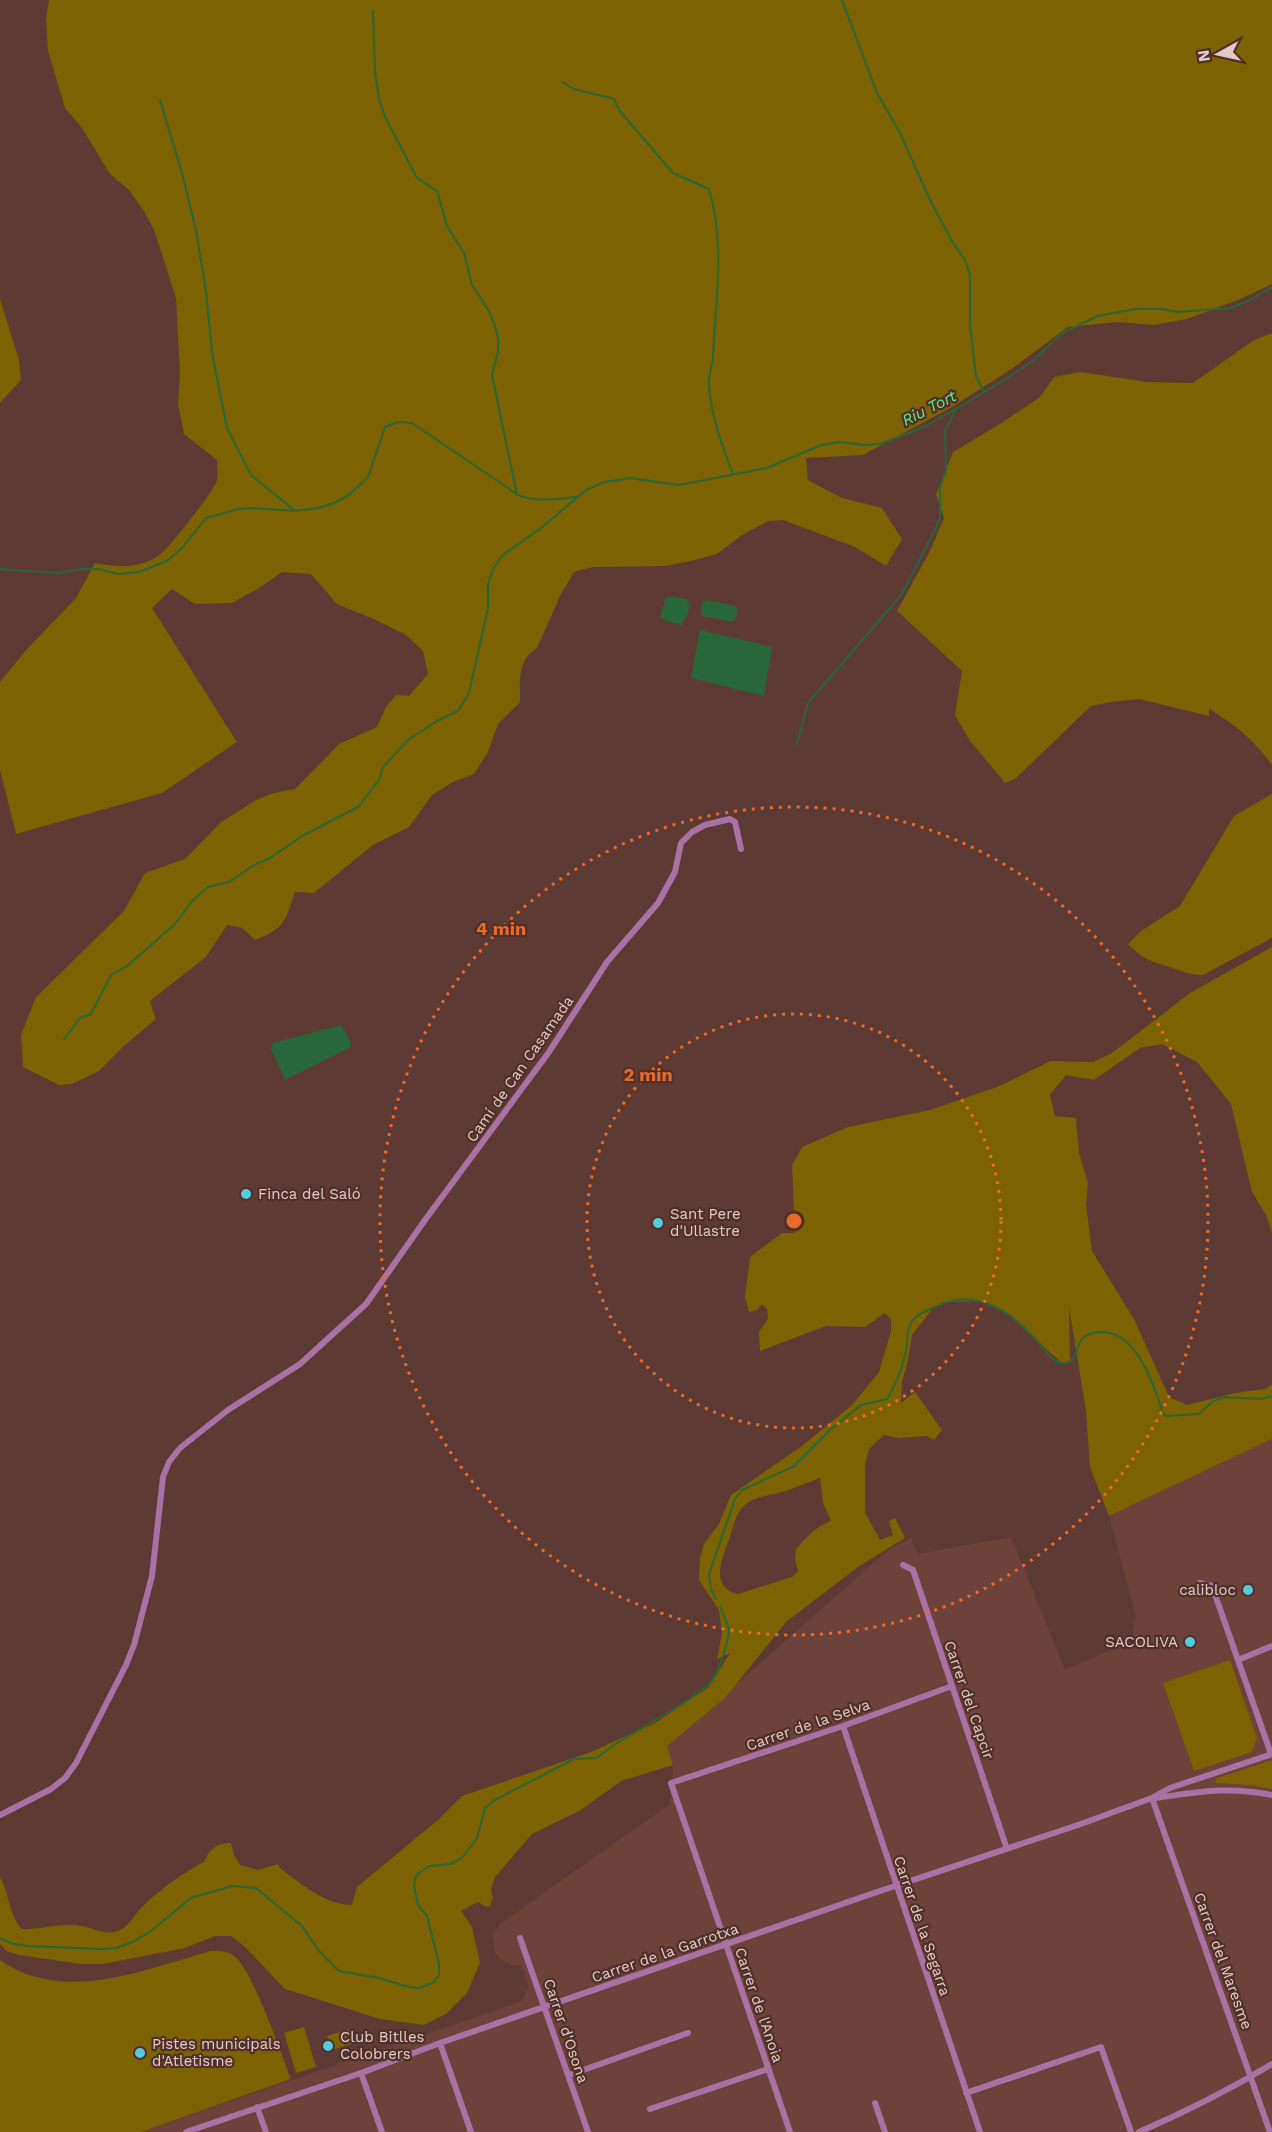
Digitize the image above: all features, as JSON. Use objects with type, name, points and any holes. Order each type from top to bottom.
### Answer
[{"type":"street","name":"Camí de Can Casamada","points":[[0,1815],[51,1789],[65,1778],[76,1763],[126,1665],[150,1589],[163,1478],[169,1462],[180,1448],[228,1410],[300,1364],[358,1314],[378,1290],[425,1220],[549,1052],[607,962],[658,903],[675,872],[681,843],[692,832],[705,825],[730,819],[735,822],[741,849]]},
{"type":"street","name":"Carrer del Capcir","points":[[903,1565],[913,1570],[1007,1849]]},
{"type":"street","points":[[1200,1583],[1212,1586],[1271,1754]]},
{"type":"street","points":[[1238,1660],[1272,1646]]},
{"type":"street","name":"Carrer de la Selva","points":[[671,1784],[843,1726],[952,1686]]},
{"type":"street","name":"Carrer de la Segarra","points":[[843,1726],[980,2132]]},
{"type":"street","name":"Carrer de la Garrotxa","points":[[186,2132],[362,2073],[440,2043],[896,1885],[1007,1849],[1152,1798],[1170,1788],[1271,1754]]},
{"type":"street","name":"Carrer de l'Anoia","points":[[671,1784],[790,2132]]},
{"type":"street","name":"Carrer de la Garrotxa","points":[[1152,1798],[1214,1790],[1251,1791],[1272,1795]]},
{"type":"street","name":"Carrer del Maresme","points":[[1152,1798],[1270,2132]]},
{"type":"street","name":"Carrer d'Osona","points":[[520,1938],[588,2132]]},
{"type":"street","points":[[568,2075],[688,2033]]},
{"type":"street","points":[[440,2043],[471,2132]]},
{"type":"street","points":[[966,2093],[1101,2047],[1131,2132]]},
{"type":"street","points":[[1139,2132],[1183,2113],[1272,2064]]},
{"type":"street","points":[[650,2109],[768,2069]]},
{"type":"street","points":[[362,2073],[382,2132]]},
{"type":"street","points":[[875,2103],[885,2132]]},
{"type":"street","points":[[257,2107],[266,2132]]},
{"type":"shaded area","points":[[49,0],[1272,0],[1272,284],[1238,300],[1187,319],[1154,325],[1117,322],[1068,327],[1013,368],[952,407],[863,455],[806,458],[808,480],[842,498],[882,508],[902,539],[886,566],[855,547],[783,520],[768,521],[742,535],[717,554],[691,561],[664,566],[593,567],[574,572],[560,596],[537,648],[523,665],[520,679],[520,702],[498,724],[488,752],[474,774],[453,782],[432,795],[409,827],[373,845],[314,893],[295,892],[286,917],[272,932],[255,940],[242,928],[227,925],[206,957],[150,1001],[156,1019],[99,1071],[72,1084],[59,1085],[23,1067],[21,1035],[36,997],[124,911],[145,873],[185,859],[220,823],[256,800],[274,793],[295,789],[339,744],[377,727],[386,707],[396,695],[409,696],[428,674],[423,651],[406,635],[337,604],[311,574],[282,572],[232,603],[195,604],[172,589],[152,608],[237,742],[162,793],[16,834],[0,770],[0,682],[27,649],[76,598],[95,563],[127,566],[143,563],[158,556],[207,498],[218,475],[217,460],[184,434],[178,405],[180,373],[176,298],[154,230],[129,190],[110,174],[82,128],[65,108],[48,51],[46,19]]},
{"type":"shaded area","points":[[0,299],[19,360],[21,380],[0,403]]},
{"type":"shaded area","points":[[1272,333],[1272,765],[1243,733],[1209,708],[1209,716],[1139,699],[1091,706],[1015,779],[1005,783],[970,741],[955,715],[962,671],[897,611],[930,551],[944,518],[936,494],[953,452],[1040,397],[1054,377],[1080,372],[1148,382],[1193,383],[1254,340]]},
{"type":"shaded area","points":[[671,596],[685,599],[690,603],[687,616],[681,625],[660,617],[666,598]]},
{"type":"shaded area","points":[[707,600],[736,606],[735,619],[732,622],[703,616],[701,613],[703,602]]},
{"type":"shaded area","points":[[700,630],[772,647],[764,696],[691,678]]},
{"type":"shaded area","points":[[1272,794],[1272,938],[1203,975],[1152,961],[1143,957],[1128,944],[1141,931],[1180,906],[1234,816]]},
{"type":"shaded area","points":[[1272,947],[1272,1233],[1266,1215],[1252,1192],[1231,1104],[1197,1062],[1162,1044],[1140,1048],[1094,1080],[1066,1075],[1050,1095],[1055,1116],[1076,1118],[1079,1153],[1088,1183],[1086,1204],[1092,1251],[1134,1319],[1169,1397],[1187,1405],[1235,1393],[1265,1389],[1272,1385],[1272,1439],[1109,1516],[1090,1467],[1086,1411],[1069,1307],[1070,1361],[1062,1363],[1006,1313],[981,1301],[948,1302],[933,1308],[912,1335],[902,1381],[901,1403],[915,1392],[942,1430],[934,1440],[927,1436],[898,1438],[884,1435],[869,1449],[865,1465],[865,1512],[880,1540],[893,1535],[889,1521],[895,1518],[905,1538],[858,1567],[786,1622],[726,1697],[667,1746],[673,1765],[621,1781],[581,1810],[532,1834],[495,1877],[491,1889],[493,1898],[490,1906],[486,1907],[478,1902],[461,1911],[472,1927],[480,1963],[467,1993],[446,2014],[424,2025],[380,2019],[285,1989],[243,1945],[231,1936],[215,1936],[185,1948],[103,1964],[81,1964],[19,1955],[6,1951],[0,1944],[0,1877],[15,1918],[22,1929],[74,1925],[113,1932],[126,1926],[144,1905],[164,1888],[204,1862],[214,1848],[226,1843],[231,1843],[240,1865],[258,1870],[278,1864],[296,1881],[323,1898],[352,1905],[357,1887],[439,1819],[462,1796],[591,1752],[655,1723],[709,1687],[730,1653],[717,1659],[722,1633],[719,1610],[699,1580],[700,1558],[704,1544],[719,1524],[731,1495],[802,1446],[852,1405],[879,1372],[891,1331],[891,1320],[885,1313],[865,1327],[826,1326],[760,1351],[759,1332],[768,1319],[767,1309],[762,1304],[757,1310],[749,1312],[745,1297],[750,1257],[782,1233],[795,1233],[792,1165],[802,1147],[848,1127],[930,1110],[997,1087],[1051,1061],[1093,1062],[1112,1053],[1190,993]],"holes":[[[820,1478],[823,1503],[831,1521],[812,1532],[796,1549],[795,1560],[798,1571],[792,1577],[738,1594],[723,1585],[720,1578],[722,1562],[736,1519],[746,1504]]]},
{"type":"shaded area","points":[[341,1025],[350,1040],[351,1047],[285,1080],[271,1049],[273,1043]]},
{"type":"shaded area","points":[[1272,1439],[1272,2132],[141,2132],[522,2001],[529,1986],[521,1965],[511,1965],[495,1953],[493,1935],[500,1924],[670,1804],[673,1765],[667,1746],[888,1550],[912,1537],[912,1543],[918,1554],[1011,1537],[1065,1670],[1132,1641],[1136,1616],[1109,1516]]},
{"type":"shaded area","points":[[1230,1660],[1257,1738],[1252,1752],[1194,1771],[1163,1683]]},
{"type":"shaded area","points":[[1272,1760],[1272,1789],[1215,1783],[1217,1778]]},
{"type":"shaded area","name":"Pistes municipals d'Atletisme","points":[[211,1951],[220,1951],[234,1956],[250,1978],[291,2079],[141,2132],[0,2132],[0,1960],[25,1973],[51,1980],[77,1982],[132,1974]]},
{"type":"shaded area","points":[[304,2027],[316,2067],[296,2073],[284,2033]]},
{"type":"shaded area","points":[[349,2029],[354,2043],[332,2050],[327,2036]]},
{"type":"waterway","points":[[842,0],[877,93],[900,133],[930,200],[965,260],[970,275],[970,326],[976,376],[984,392]]},
{"type":"waterway","points":[[373,11],[375,72],[379,99],[385,117],[417,178],[437,191],[447,226],[464,253],[472,285],[489,311],[495,326],[498,352],[492,375],[517,495]]},
{"type":"waterway","points":[[562,82],[574,89],[614,99],[619,110],[673,173],[709,189],[714,210],[718,252],[713,358],[709,378],[710,397],[721,442],[733,474]]},
{"type":"waterway","points":[[160,100],[196,230],[206,291],[212,353],[227,428],[251,475],[294,510]]},
{"type":"waterway","name":"Riu Tort","points":[[64,1039],[80,1018],[91,1014],[111,975],[127,966],[175,924],[192,901],[208,887],[229,882],[302,836],[358,807],[379,780],[383,767],[408,740],[437,721],[458,711],[469,693],[488,608],[488,584],[494,567],[503,555],[541,528],[586,490],[604,482],[630,478],[679,485],[767,468],[821,445],[840,442],[864,445],[881,444],[926,426],[970,401],[1029,364],[1064,332],[1098,316],[1135,309],[1163,309],[1177,312],[1230,308],[1272,287]]},
{"type":"waterway","name":"Riu Tort","points":[[797,744],[808,703],[902,594],[934,532],[940,518],[940,486],[946,472],[945,431],[956,409]]},
{"type":"waterway","points":[[0,569],[58,573],[83,569],[98,569],[118,574],[139,572],[167,561],[182,548],[206,518],[238,509],[295,511],[319,508],[336,502],[349,495],[368,477],[385,427],[398,422],[412,423],[523,497],[540,500],[576,497]]},
{"type":"waterway","points":[[716,1599],[711,1590],[709,1574],[735,1499],[742,1490],[794,1466],[830,1430],[861,1405],[887,1399],[903,1364],[912,1321],[921,1313],[939,1305],[967,1300],[994,1306],[1028,1331],[1051,1357],[1062,1363],[1067,1363],[1074,1358],[1080,1341],[1087,1335],[1098,1332],[1113,1334],[1124,1340],[1142,1362],[1166,1416],[1199,1414],[1213,1401],[1225,1397],[1262,1399],[1272,1396]]},
{"type":"waterway","points":[[0,1938],[13,1944],[28,1946],[116,1948],[133,1942],[151,1931],[191,1898],[232,1886],[256,1888],[302,1926],[319,1951],[339,1971],[379,1978],[409,1987],[420,1988],[434,1982],[439,1975],[439,1964],[427,1916],[418,1905],[414,1886],[415,1878],[430,1866],[450,1864],[462,1858],[477,1838],[485,1808],[493,1801],[574,1759],[596,1758],[690,1699],[708,1685],[714,1678],[722,1660],[728,1638],[729,1629],[720,1606]]},
{"type":"place","name":"Finca del Saló","points":[[246,1194]]},
{"type":"place","name":"Sant Pere d'Ullastre","points":[[658,1223]]},
{"type":"place","name":"calibloc","points":[[1248,1590]]},
{"type":"place","name":"SACOLIVA","points":[[1190,1642]]},
{"type":"place","name":"Club Bitlles Colobrers","points":[[328,2046]]},
{"type":"place","name":"Pistes municipals d'Atletisme","points":[[140,2053]]}]
